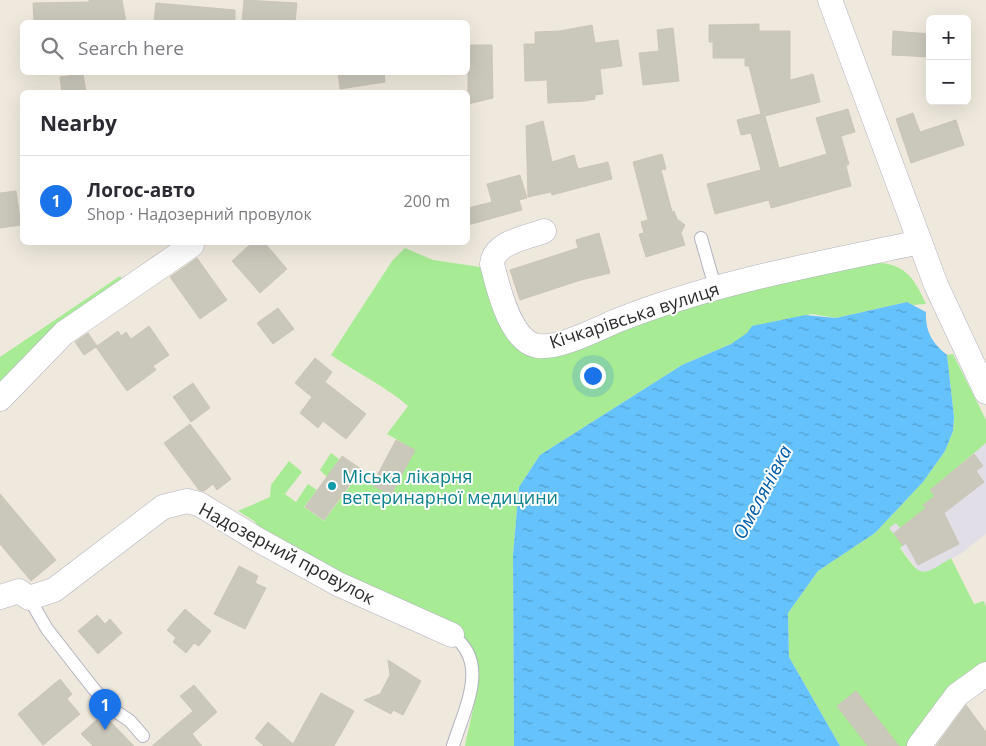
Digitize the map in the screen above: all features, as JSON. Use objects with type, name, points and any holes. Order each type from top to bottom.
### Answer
[{"type":"street","points":[[830,0],[936,285],[986,392]]},
{"type":"street","name":"Кічкарівська вулиця","points":[[544,231],[502,247],[493,257],[492,264],[512,324],[528,343],[538,346],[572,339],[640,312],[715,287],[920,242]]},
{"type":"street","points":[[0,399],[64,333],[192,246]]},
{"type":"street","name":"Надозерний провулок","points":[[0,597],[19,591],[29,598],[54,590],[163,507],[187,501],[199,504],[255,538],[338,584],[452,634]]},
{"type":"street","points":[[919,746],[957,694],[986,674]]},
{"type":"lane","points":[[701,238],[715,287]]},
{"type":"lane","points":[[29,598],[46,629],[93,688],[111,708],[130,721],[144,736]]},
{"type":"lane","points":[[452,634],[463,643],[469,653],[473,676],[453,746]]},
{"type":"shaded area","points":[[986,443],[986,534],[963,552],[929,572],[920,572],[900,547],[903,546],[889,528],[896,522],[900,528],[923,505],[930,490],[940,480]]},
{"type":"green space","points":[[405,248],[433,260],[487,268],[524,349],[794,275],[881,263],[898,267],[910,276],[926,304],[913,305],[907,302],[836,318],[812,314],[772,322],[731,344],[682,365],[540,455],[519,487],[513,555],[514,746],[465,746],[474,704],[477,675],[476,661],[471,648],[463,636],[339,578],[325,563],[264,533],[254,521],[238,511],[270,497],[271,485],[289,461],[302,472],[285,494],[296,502],[308,484],[317,490],[304,507],[324,521],[358,475],[391,495],[415,450],[387,434],[408,406],[390,392],[331,355],[392,261]]},
{"type":"green space","points":[[120,276],[122,279],[0,392],[0,357]]},
{"type":"green space","points":[[953,354],[986,420],[986,443],[930,490],[935,496],[924,505],[926,508],[900,528],[896,523],[889,528],[903,545],[900,548],[917,569],[927,571],[951,558],[974,604],[984,601],[986,607],[986,668],[911,746],[840,746],[789,657],[788,613],[818,571],[875,533],[923,482],[945,451],[953,431],[954,417],[947,355]]},
{"type":"green space","points":[[331,453],[339,459],[327,477],[320,470]]},
{"type":"water","name":"Омелянівка","points":[[907,302],[926,312],[928,331],[937,346],[947,355],[954,417],[953,431],[945,451],[923,482],[875,533],[818,571],[788,613],[789,657],[840,746],[514,746],[513,555],[519,487],[540,455],[682,365],[731,344],[747,333],[752,326],[805,315],[836,318]]},
{"type":"building","points":[[89,0],[122,0],[126,20],[34,20],[33,3],[89,2]]},
{"type":"building","points":[[244,0],[297,3],[295,20],[242,20]]},
{"type":"building","points":[[156,3],[235,10],[235,20],[154,20]]},
{"type":"building","points":[[759,24],[759,31],[790,31],[790,80],[813,74],[820,102],[765,116],[779,168],[827,154],[816,118],[848,109],[855,132],[841,136],[849,164],[846,166],[851,186],[771,208],[769,200],[715,214],[707,184],[761,170],[751,133],[741,135],[737,120],[761,114],[749,66],[745,66],[745,58],[713,58],[713,42],[709,42],[709,25]]},
{"type":"building","points":[[592,25],[595,43],[618,40],[622,66],[600,69],[603,94],[595,95],[595,99],[548,103],[547,80],[525,81],[524,44],[535,44],[535,32],[560,31]]},
{"type":"building","points":[[673,28],[679,81],[643,85],[639,53],[659,51],[657,30]]},
{"type":"building","points":[[893,31],[926,34],[926,57],[892,55]]},
{"type":"building","points":[[470,45],[492,45],[493,98],[470,104],[470,90],[468,90]]},
{"type":"building","points":[[83,75],[86,90],[62,90],[60,77]]},
{"type":"building","points":[[338,75],[384,75],[385,82],[340,89]]},
{"type":"building","points":[[913,113],[920,132],[956,120],[964,145],[911,163],[896,119]]},
{"type":"building","points":[[543,121],[552,162],[574,155],[578,169],[608,162],[612,179],[552,195],[551,192],[528,197],[526,126]]},
{"type":"building","points":[[662,154],[666,169],[661,170],[672,212],[674,211],[677,219],[685,225],[681,233],[685,245],[646,257],[639,234],[644,233],[641,222],[648,220],[633,162]]},
{"type":"building","points":[[520,175],[527,198],[519,200],[522,210],[470,224],[470,208],[492,202],[487,184]]},
{"type":"building","points":[[16,191],[20,225],[0,228],[0,193]]},
{"type":"building","points":[[599,233],[610,273],[581,280],[520,300],[510,270],[578,248],[576,240]]},
{"type":"building","points":[[250,245],[267,245],[287,269],[260,293],[232,261]]},
{"type":"building","points":[[197,258],[227,300],[200,319],[170,277]]},
{"type":"building","points":[[278,308],[294,329],[273,344],[257,323]]},
{"type":"building","points":[[149,326],[169,355],[153,366],[156,370],[127,391],[96,347],[84,355],[75,342],[88,333],[97,346],[118,331],[121,336],[126,332],[131,339]]},
{"type":"building","points":[[315,358],[332,372],[325,382],[366,414],[346,439],[323,421],[318,428],[300,413],[312,397],[295,383]]},
{"type":"building","points":[[193,383],[210,408],[191,422],[173,397]]},
{"type":"building","points":[[190,424],[231,479],[217,490],[213,484],[204,491],[199,490],[164,443]]},
{"type":"building","points":[[396,440],[415,450],[391,495],[372,485]]},
{"type":"building","points":[[974,454],[983,466],[976,471],[984,482],[944,513],[959,544],[918,565],[906,543],[903,546],[894,533],[926,508],[923,505],[935,496],[930,490]]},
{"type":"building","name":"Міська лікарня ветеринарної медицини","points":[[342,456],[361,469],[324,520],[305,507]]},
{"type":"building","points":[[0,494],[56,560],[31,581],[0,544]]},
{"type":"building","points":[[239,566],[258,576],[255,583],[266,588],[245,629],[214,614]]},
{"type":"building","points":[[185,609],[211,631],[199,646],[194,643],[186,653],[173,642],[176,638],[167,630]]},
{"type":"building","points":[[97,615],[105,624],[110,619],[122,633],[98,654],[78,631]]},
{"type":"building","points":[[388,660],[421,681],[403,715],[393,710],[391,714],[364,700],[380,694],[390,675]]},
{"type":"building","points":[[60,679],[72,694],[67,699],[80,714],[43,745],[18,714]]},
{"type":"building","points":[[194,685],[217,712],[192,734],[202,746],[152,746],[193,711],[180,696]]},
{"type":"building","points":[[856,691],[899,746],[868,746],[837,706]]},
{"type":"building","points":[[321,693],[354,711],[334,746],[264,746],[255,738],[268,722],[293,744]]},
{"type":"building","points":[[966,705],[986,732],[986,746],[936,746]]},
{"type":"building","points":[[103,714],[134,746],[93,746],[81,734]]},
{"type":"place","name":"Міська лікарня ветеринарної медицини","points":[[332,486]]},
{"type":"place","name":"Логос-авто","points":[[105,730]]}]
